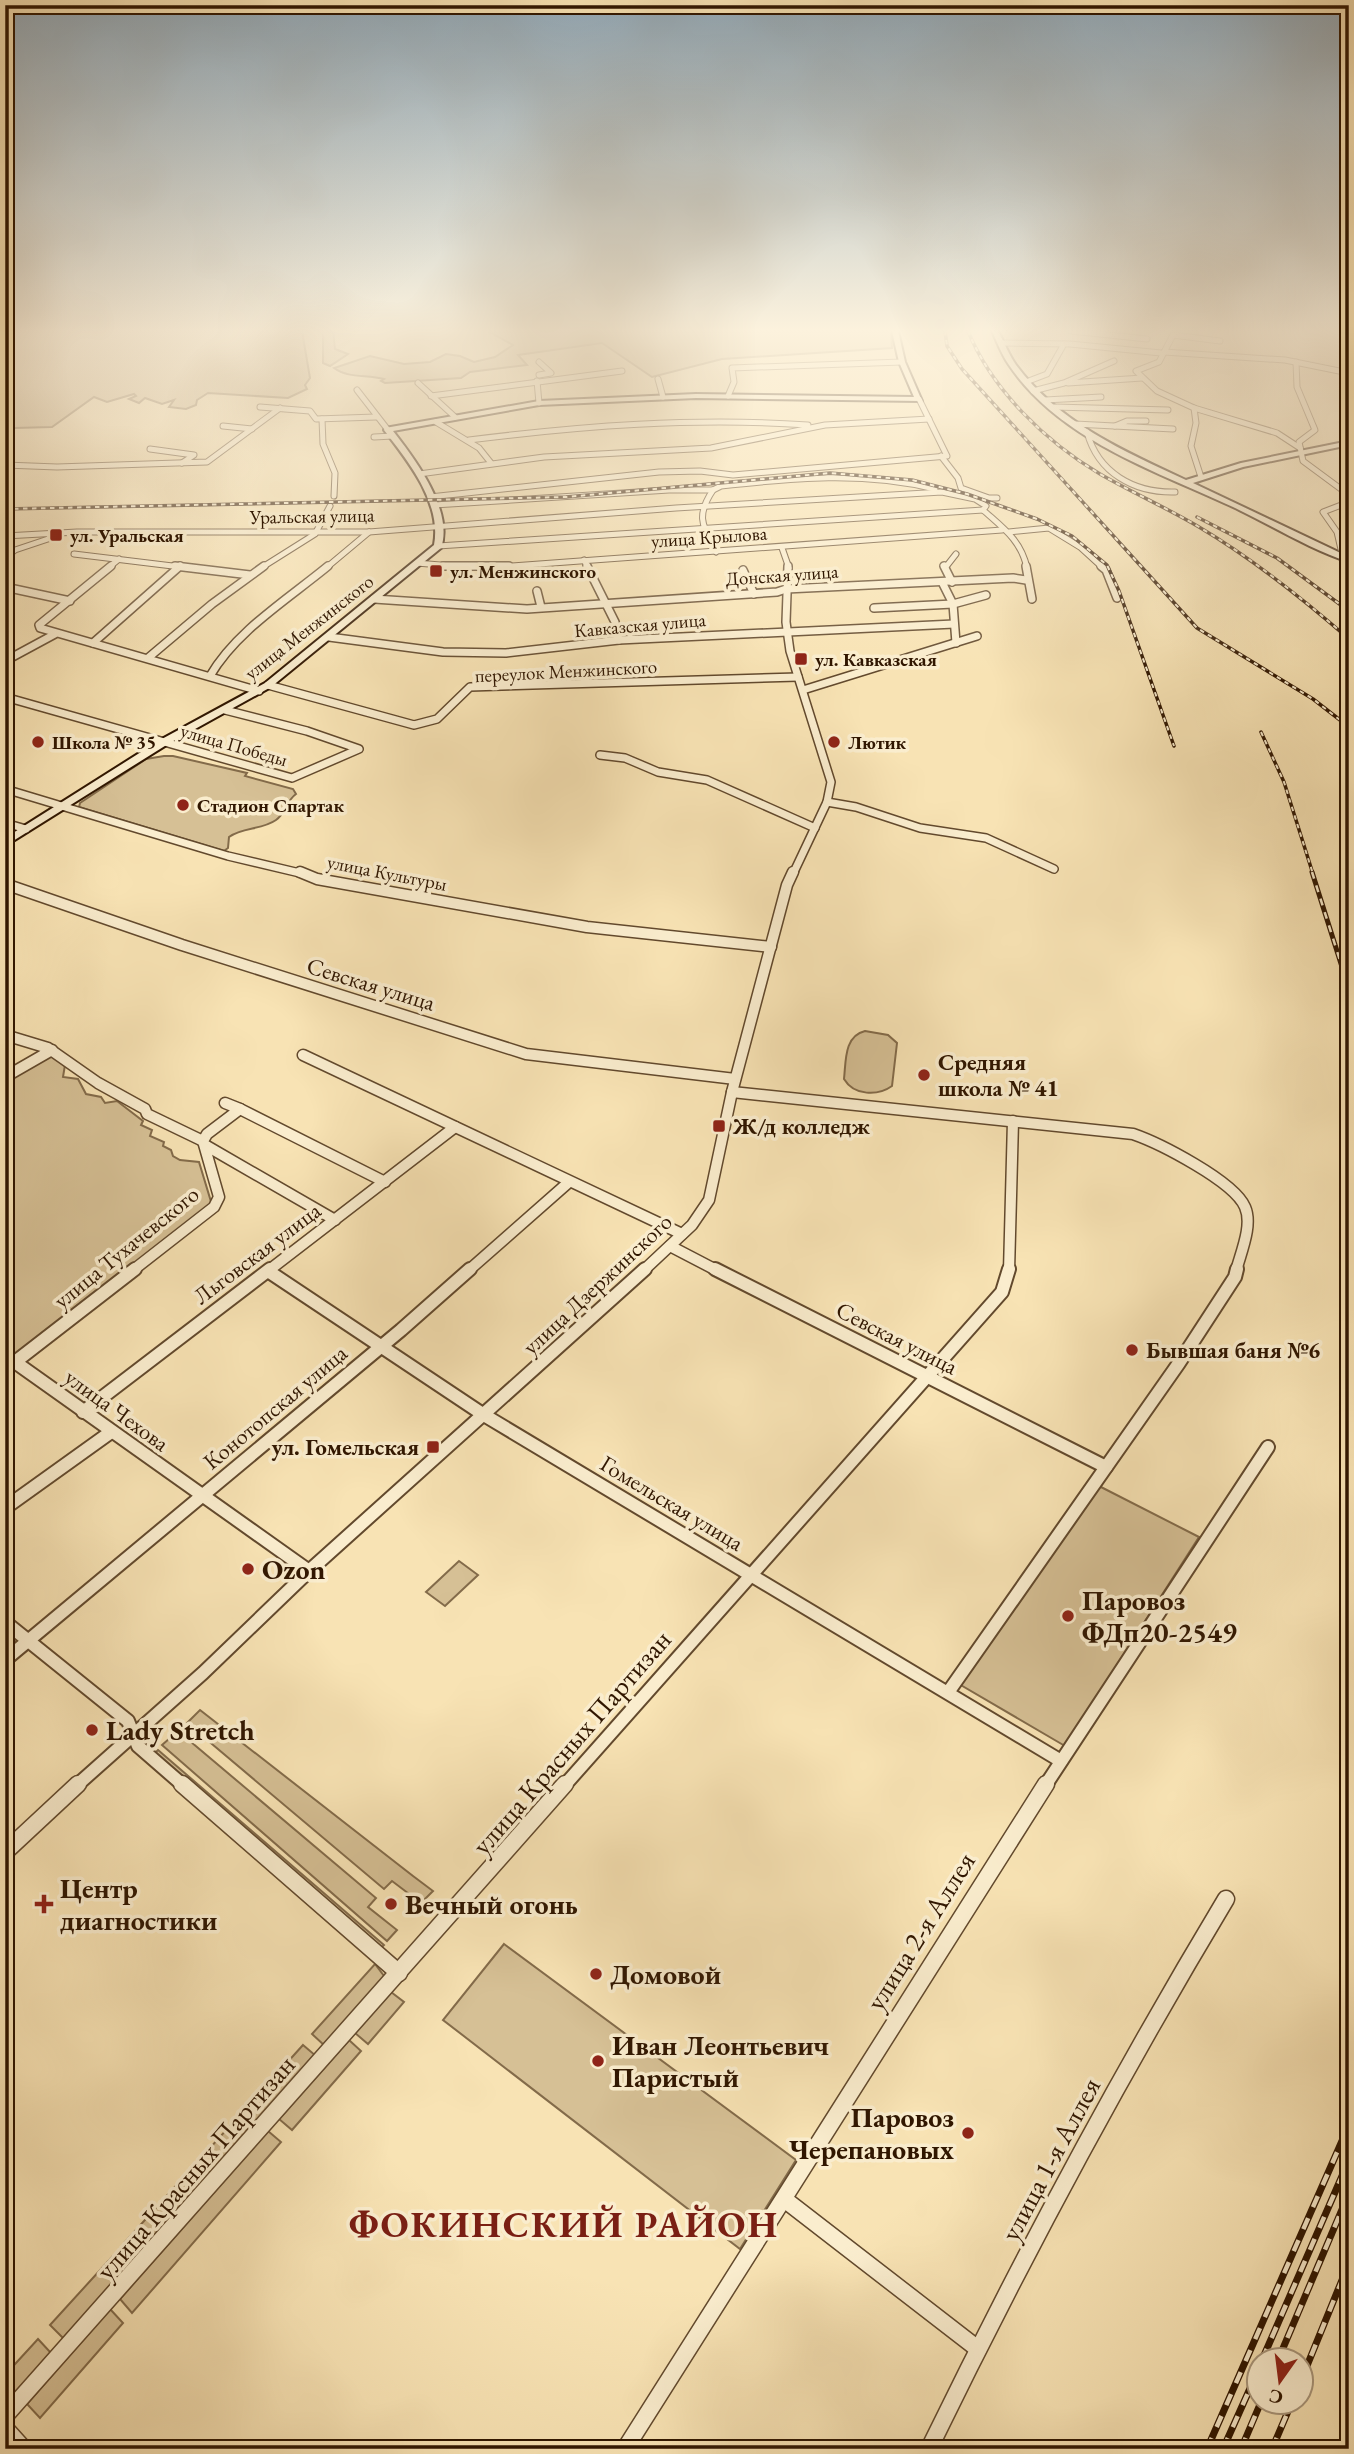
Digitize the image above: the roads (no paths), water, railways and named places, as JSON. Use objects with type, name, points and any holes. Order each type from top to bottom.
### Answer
[{"type":"street","points":[[5,465],[57,467],[207,462],[230,446]]},
{"type":"street","points":[[324,446],[335,473],[334,496]]},
{"type":"street","points":[[400,446],[419,474],[432,501],[440,527],[439,543]]},
{"type":"street","points":[[476,446],[491,463]]},
{"type":"street","points":[[419,474],[491,463],[723,446]]},
{"type":"street","points":[[940,446],[961,488],[989,498],[997,498]]},
{"type":"street","points":[[1091,446],[1093,455],[1107,470],[1153,492],[1175,492]]},
{"type":"street","points":[[1112,446],[1346,559]]},
{"type":"street","points":[[1191,446],[1201,477]]},
{"type":"street","points":[[1295,446],[1300,449]]},
{"type":"street","points":[[1300,446],[1308,466],[1349,495]]},
{"type":"street","points":[[1187,482],[1300,449],[1328,446]]},
{"type":"street","points":[[150,449],[194,454],[182,463]]},
{"type":"street","points":[[432,501],[659,472],[712,471],[733,475],[944,455]]},
{"type":"street","points":[[716,552],[699,514],[700,507],[713,490],[721,486],[831,476],[901,480],[942,492]]},
{"type":"street","points":[[432,501],[713,490]]},
{"type":"street","name":"Уральская улица","points":[[5,536],[54,533],[369,532],[942,492],[975,499],[986,506],[984,510],[1021,548],[1032,600]]},
{"type":"street","points":[[1346,559],[1339,534],[1323,512],[1349,502]]},
{"type":"street","points":[[148,658],[250,575],[315,534],[330,506]]},
{"type":"street","points":[[404,530],[427,533],[439,543],[705,530],[984,510]]},
{"type":"street","name":"улица Крылова","points":[[417,563],[446,567],[584,560],[1049,528],[1080,547],[1106,570],[1117,598]]},
{"type":"street","points":[[209,676],[220,659],[239,640],[369,532]]},
{"type":"street","points":[[5,558],[15,550],[48,539],[54,533]]},
{"type":"street","name":"улица Менжинского","points":[[5,843],[164,742],[264,688],[329,637],[439,543]]},
{"type":"street","name":"улица Дзержинского","points":[[5,1852],[133,1733],[203,1673],[309,1571],[670,1246],[709,1200],[735,1079],[788,885],[827,802],[831,782],[786,632],[788,558],[782,548]]},
{"type":"street","points":[[74,554],[250,575]]},
{"type":"street","points":[[952,582],[944,566],[956,554]]},
{"type":"street","points":[[5,587],[69,601],[119,559]]},
{"type":"street","points":[[584,560],[615,622],[619,640]]},
{"type":"street","points":[[93,643],[180,566]]},
{"type":"street","points":[[743,570],[754,594]]},
{"type":"street","name":"Донская улица","points":[[374,599],[541,607],[754,594],[786,589],[1013,578],[1026,580]]},
{"type":"street","points":[[942,582],[953,604],[956,643]]},
{"type":"street","points":[[911,584],[922,605]]},
{"type":"street","points":[[537,591],[541,607]]},
{"type":"street","points":[[874,608],[953,604],[986,595]]},
{"type":"street","name":"переулок Менжинского","points":[[69,601],[39,625],[55,634],[209,676],[414,725],[437,719],[470,687],[798,677]]},
{"type":"street","name":"Кавказская улица","points":[[329,637],[399,648],[506,653],[619,640],[954,624]]},
{"type":"street","points":[[5,661],[55,634]]},
{"type":"street","points":[[803,690],[977,636]]},
{"type":"street","name":"улица Победы","points":[[5,697],[292,778],[359,749],[307,731],[225,710]]},
{"type":"street","points":[[600,755],[625,758],[658,772],[707,780],[815,828]]},
{"type":"street","name":"улица Культуры","points":[[5,789],[228,856],[298,871],[317,879],[587,927],[771,947]]},
{"type":"street","points":[[827,802],[856,807],[920,828],[986,838],[1054,869]]},
{"type":"street","points":[[5,823],[26,829]]},
{"type":"street","name":"Севская улица","points":[[5,884],[192,948],[526,1054],[735,1079]]},
{"type":"street","points":[[5,1035],[52,1050],[97,1083],[145,1109],[147,1114],[204,1143],[335,1220]]},
{"type":"street","points":[[5,1077],[52,1050]]},
{"type":"street","points":[[303,1055],[682,1234]]},
{"type":"street","points":[[732,1092],[1133,1134],[1156,1142],[1199,1167],[1234,1193],[1244,1206],[1248,1221],[1235,1277],[1192,1343],[949,1691]]},
{"type":"street","points":[[225,1103],[385,1182]]},
{"type":"street","points":[[204,1143],[208,1134],[240,1109]]},
{"type":"street","name":"улица Красных Партизан","points":[[5,2416],[993,1303],[1007,1281],[1013,1121]]},
{"type":"street","name":"Льговская улица","points":[[83,1412],[455,1127]]},
{"type":"street","name":"улица Тухачевского","points":[[10,1358],[214,1208],[219,1197],[204,1143]]},
{"type":"street","name":"Конотопская улица","points":[[5,1660],[381,1346],[569,1182]]},
{"type":"street","name":"Севская улица","points":[[670,1246],[1106,1467]]},
{"type":"street","name":"Гомельская улица","points":[[268,1271],[484,1415],[949,1691],[1060,1761]]},
{"type":"street","name":"улица Чехова","points":[[10,1358],[309,1571]]},
{"type":"street","points":[[5,1507],[111,1432]]},
{"type":"street","name":"улица 2-я Аллея","points":[[626,2447],[1060,1761],[1268,1447]]},
{"type":"street","points":[[5,1622],[128,1721],[138,1746],[399,1973]]},
{"type":"street","name":"улица 1-я Аллея","points":[[929,2449],[978,2349],[1172,1989],[1226,1899]]},
{"type":"street","points":[[783,2199],[978,2349]]},
{"type":"street","points":[[5,2428],[24,2449]]},
{"type":"railway","points":[[1031,446],[1197,628],[1313,699],[1349,727]]},
{"type":"railway","points":[[1059,446],[1100,474],[1187,520],[1239,552],[1349,639]]},
{"type":"railway","points":[[5,509],[566,497],[830,473],[912,480],[967,494],[1037,519],[1072,536],[1107,565],[1119,591],[1174,746]]},
{"type":"railway","points":[[1197,517],[1277,558],[1349,611]]},
{"type":"railway","points":[[1261,732],[1284,782],[1313,874]]},
{"type":"railway","points":[[1312,872],[1349,989]]},
{"type":"railway","points":[[1207,2449],[1349,2125]]},
{"type":"railway","points":[[1268,2346],[1349,2160]]},
{"type":"railway","points":[[1284,2346],[1349,2193]]},
{"type":"railway","points":[[1315,2346],[1349,2263]]},
{"type":"railway","points":[[1223,2449],[1246,2397]]},
{"type":"railway","points":[[1241,2449],[1255,2416]]},
{"type":"railway","points":[[1272,2449],[1286,2416]]},
{"type":"place","name":"ул. Уральская","points":[[56,535]]},
{"type":"place","name":"ул. Менжинского","points":[[436,571]]},
{"type":"place","name":"ул. Кавказская","points":[[801,659]]},
{"type":"place","name":"Школа № 35","points":[[38,742]]},
{"type":"place","name":"Лютик","points":[[834,742]]},
{"type":"place","name":"Стадион Спартак","points":[[183,805]]},
{"type":"place","name":"Средняя школа № 41","points":[[924,1075]]},
{"type":"place","name":"Ж/д колледж","points":[[719,1126]]},
{"type":"place","name":"Бывшая баня №6","points":[[1132,1350]]},
{"type":"place","name":"ул. Гомельская","points":[[433,1447]]},
{"type":"place","name":"Ozon","points":[[248,1569]]},
{"type":"place","name":"Паровоз ФДп20-2549","points":[[1068,1616]]},
{"type":"place","name":"Lady Stretch","points":[[92,1730]]},
{"type":"place","name":"Центр диагностики","points":[[44,1904]]},
{"type":"place","name":"Вечный огонь","points":[[391,1904]]},
{"type":"place","name":"Домовой","points":[[596,1974]]},
{"type":"place","name":"Иван Леонтьевич Паристый","points":[[598,2061]]},
{"type":"place","name":"Паровоз Черепановых","points":[[968,2133]]},
{"type":"district","name":"ФОКИНСКИЙ РАЙОН","points":[[564,2224]]}]
